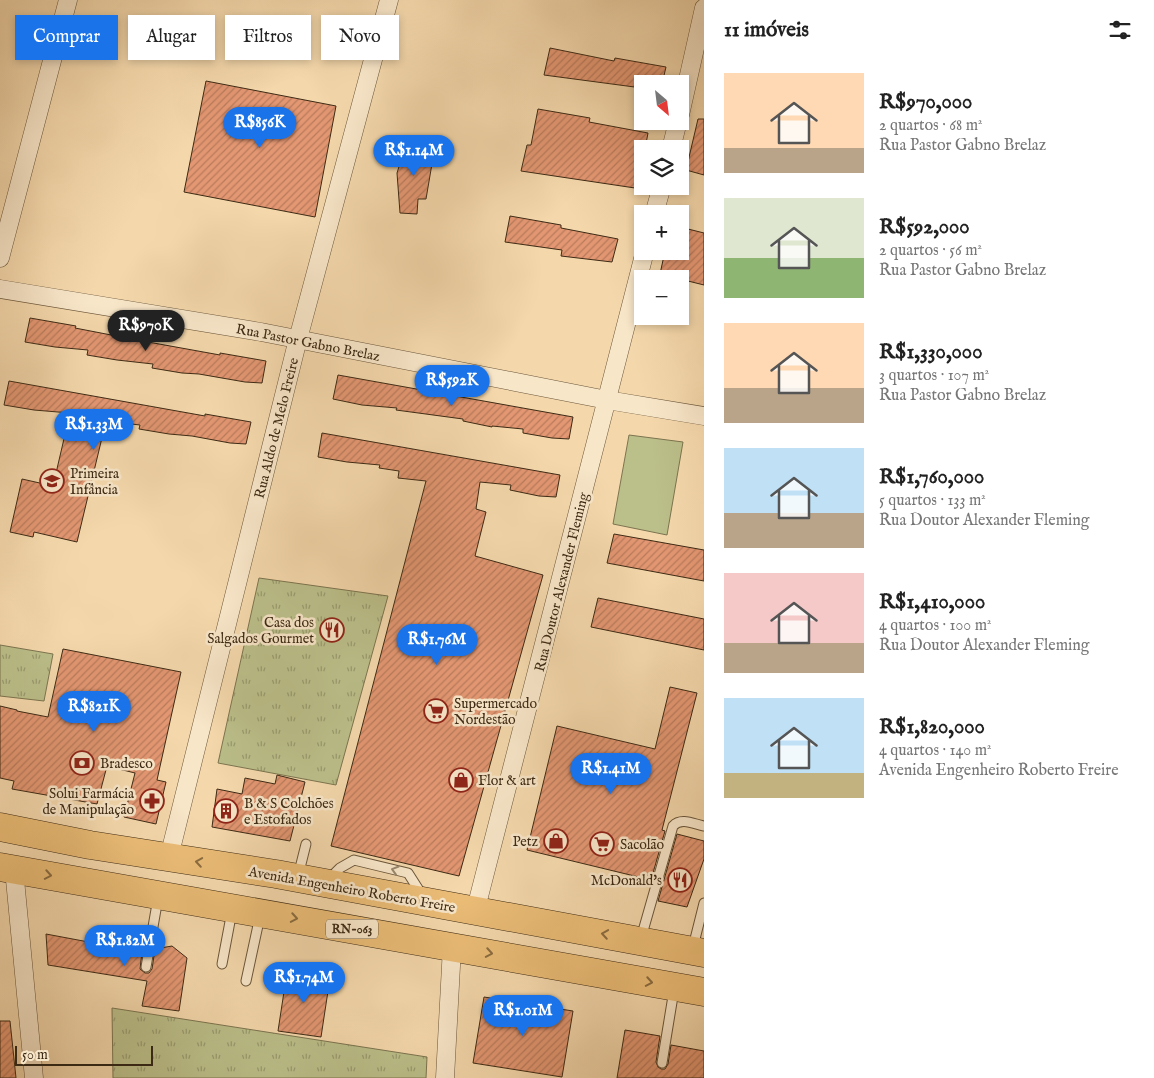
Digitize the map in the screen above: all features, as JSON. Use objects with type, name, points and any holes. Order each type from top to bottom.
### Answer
[{"type":"main road","name":"Avenida Engenheiro Roberto Freire","points":[[0,827],[90,845],[311,881],[476,912],[701,950]]},
{"type":"main road","name":"RN-063","points":[[7,868],[704,992]]},
{"type":"street","points":[[0,258],[68,0]]},
{"type":"street","name":"Rua Aldo de Melo Freire","points":[[169,857],[298,339],[389,0]]},
{"type":"street","points":[[689,76],[704,8]]},
{"type":"street","name":"Rua Doutor Alexander Fleming","points":[[476,912],[643,260]]},
{"type":"street","name":"Rua Pastor Gabno Brelaz","points":[[0,289],[298,339],[607,400],[704,416]]},
{"type":"street","points":[[7,868],[34,1078]]},
{"type":"street","points":[[445,1078],[452,947]]},
{"type":"lane","points":[[641,940],[676,822],[681,821],[704,826]]},
{"type":"lane","points":[[306,844],[311,881]]},
{"type":"lane","points":[[146,967],[159,895]]},
{"type":"lane","points":[[701,950],[704,903]]},
{"type":"lane","points":[[222,964],[232,908]]},
{"type":"lane","points":[[246,981],[261,913]]},
{"type":"lane","points":[[662,1063],[675,987]]},
{"type":"green space","points":[[629,435],[683,442],[667,535],[613,524]]},
{"type":"green space","points":[[259,578],[388,596],[336,785],[218,763]]},
{"type":"green space","points":[[0,645],[53,654],[44,701],[0,696]]},
{"type":"green space","points":[[112,1008],[427,1057],[426,1078],[113,1078]]},
{"type":"building","points":[[550,48],[614,61],[615,58],[666,67],[664,75],[634,75],[634,87],[544,75]]},
{"type":"building","points":[[206,81],[336,106],[315,217],[184,192]]},
{"type":"building","points":[[538,109],[590,118],[589,122],[648,133],[647,140],[634,140],[634,188],[521,171],[527,145],[531,145]]},
{"type":"building","points":[[698,119],[704,119],[704,175],[689,171],[689,157]]},
{"type":"building","points":[[406,144],[422,144],[421,152],[434,152],[426,199],[418,199],[417,214],[400,213],[397,173]]},
{"type":"building","points":[[510,216],[561,225],[561,228],[618,239],[612,262],[561,256],[562,250],[505,242]]},
{"type":"building","points":[[689,229],[704,233],[704,285],[689,281],[689,270],[661,270],[663,260],[689,260]]},
{"type":"building","points":[[30,318],[137,340],[266,361],[262,383],[152,368],[153,364],[87,355],[88,350],[25,342]]},
{"type":"building","points":[[338,375],[573,417],[569,439],[523,433],[523,429],[492,427],[463,421],[463,419],[396,410],[397,408],[362,405],[333,399]]},
{"type":"building","points":[[9,381],[205,416],[205,414],[251,422],[246,444],[169,434],[139,429],[140,425],[106,421],[77,542],[34,532],[33,537],[10,532],[22,479],[53,486],[70,413],[4,405]]},
{"type":"building","name":"Supermercado Nordestão","points":[[322,433],[560,475],[556,497],[539,496],[510,490],[511,485],[480,482],[476,509],[486,512],[475,556],[543,575],[459,876],[331,846],[426,481],[398,478],[399,471],[379,468],[380,465],[318,457]]},
{"type":"building","points":[[614,534],[704,550],[704,581],[607,563]]},
{"type":"building","points":[[598,598],[704,619],[704,650],[591,627]]},
{"type":"building","points":[[63,649],[181,672],[157,780],[166,782],[156,824],[124,817],[135,773],[107,766],[97,804],[12,789],[14,781],[0,778],[0,706],[48,717]]},
{"type":"building","points":[[670,687],[697,693],[662,830],[665,831],[651,880],[527,850],[557,726],[655,749]]},
{"type":"building","points":[[277,775],[305,782],[290,841],[212,827],[217,789],[242,794],[245,778],[275,784]]},
{"type":"building","name":"McDonald's","points":[[677,834],[704,841],[704,859],[687,907],[658,901]]},
{"type":"building","points":[[46,934],[142,952],[140,969],[145,973],[149,973],[152,969],[155,949],[172,946],[187,958],[179,1011],[142,1006],[147,981],[48,965]]},
{"type":"building","points":[[287,972],[330,978],[321,1037],[278,1031]]},
{"type":"building","points":[[484,997],[573,1011],[562,1077],[473,1063]]},
{"type":"building","points":[[0,1021],[10,1021],[16,1078],[0,1078]]},
{"type":"building","points":[[625,1030],[660,1036],[656,1062],[661,1069],[665,1069],[668,1064],[671,1045],[704,1051],[704,1078],[617,1078]]},
{"type":"place","name":"Primeira Infância","points":[[52,481]]},
{"type":"place","name":"Casa dos Salgados Gourmet","points":[[332,630]]},
{"type":"place","name":"Supermercado Nordestão","points":[[436,711]]},
{"type":"place","name":"Bradesco","points":[[82,763]]},
{"type":"place","name":"Flor & art","points":[[461,780]]},
{"type":"place","name":"Solui Farmácia de Manipulação","points":[[152,801]]},
{"type":"place","name":"B & S Colchões e Estofados","points":[[226,811]]},
{"type":"place","name":"Petz","points":[[556,841]]},
{"type":"place","name":"Sacolão","points":[[602,844]]},
{"type":"place","name":"McDonald's","points":[[680,880]]}]
